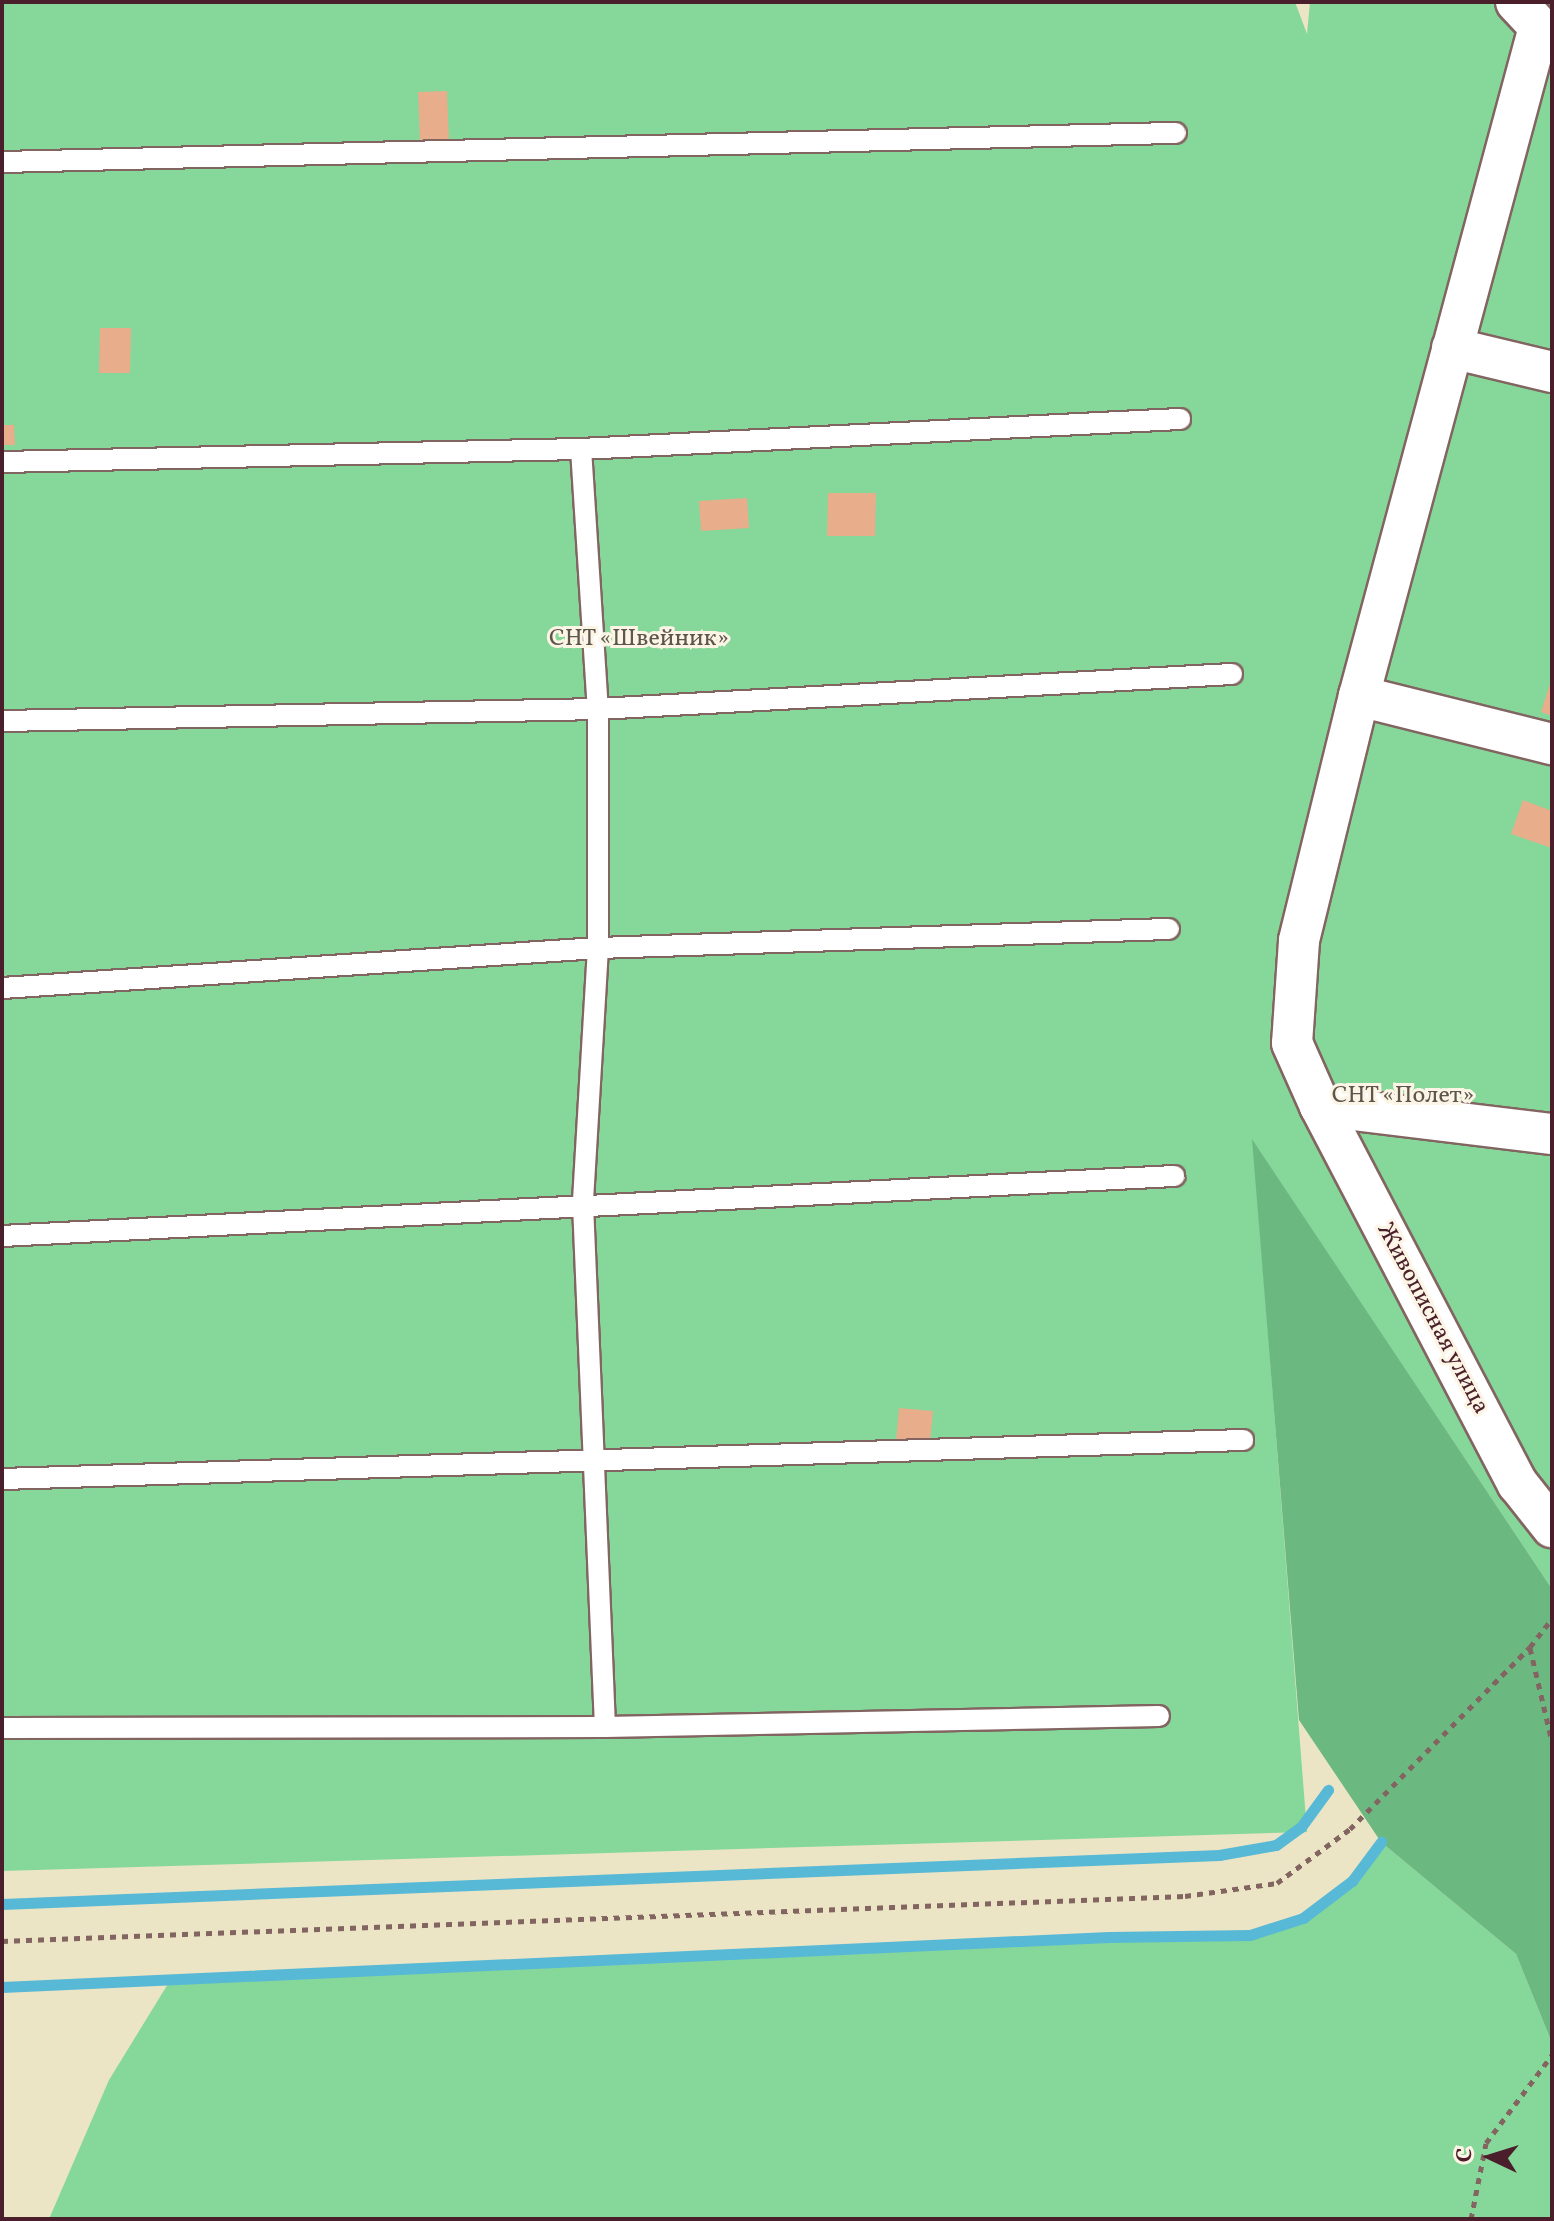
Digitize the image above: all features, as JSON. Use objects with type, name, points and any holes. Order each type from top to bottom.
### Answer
[{"type":"street","name":"Живописная улица","points":[[1535,19],[1452,348],[1359,696],[1299,941],[1292,1043],[1320,1106],[1518,1484],[1552,1527]]},
{"type":"street","points":[[1452,348],[1552,372]]},
{"type":"street","points":[[1359,696],[1552,744]]},
{"type":"street","points":[[1320,1106],[1552,1134]]},
{"type":"lane","points":[[2,162],[1176,133]]},
{"type":"lane","points":[[2,462],[581,449],[1180,419]]},
{"type":"lane","points":[[581,449],[598,709],[598,948],[583,1204],[591,1463],[605,1727]]},
{"type":"lane","points":[[2,721],[598,709],[1232,674]]},
{"type":"lane","points":[[2,988],[598,948],[1169,929]]},
{"type":"lane","points":[[2,1236],[1174,1176]]},
{"type":"lane","points":[[2,1479],[591,1463],[1243,1440]]},
{"type":"lane","points":[[2,1728],[605,1727],[1159,1716]]},
{"type":"path","points":[[2,1941],[1185,1896],[1277,1883],[1350,1829],[1530,1647],[1552,1619]]},
{"type":"path","points":[[1530,1647],[1552,1742]]},
{"type":"path","points":[[1471,2219],[1486,2143],[1552,2055]]},
{"type":"green space","name":"СНТ «Швейник»","points":[[2,2],[1295,2],[1307,34],[1310,2],[1552,2],[1552,1589],[1253,1141],[1307,1832],[2,1871]]},
{"type":"green space","points":[[1252,1139],[1552,1589],[1552,2043],[1516,1954],[1381,1842],[1299,1720]]},
{"type":"green space","points":[[1381,1842],[1516,1954],[1552,2043],[1552,2219],[49,2219],[109,2080],[171,1979],[1109,1937],[1250,1935],[1303,1917],[1352,1881]]},
{"type":"building","points":[[447,91],[449,142],[420,143],[418,92]]},
{"type":"building","points":[[100,328],[131,328],[130,373],[99,373]]},
{"type":"building","points":[[2,425],[14,425],[15,445],[2,445]]},
{"type":"building","points":[[828,493],[876,493],[875,536],[827,536]]},
{"type":"building","points":[[747,498],[749,528],[701,531],[699,501]]},
{"type":"building","points":[[1552,677],[1552,716],[1541,712]]},
{"type":"building","points":[[1523,800],[1552,811],[1552,848],[1511,834]]},
{"type":"building","points":[[899,1408],[933,1411],[930,1443],[896,1440]]},
{"type":"waterway","points":[[2,1904],[1219,1855],[1276,1845],[1301,1827],[1328,1790]]},
{"type":"waterway","points":[[2,1987],[1109,1937],[1250,1935],[1303,1918],[1352,1881],[1381,1842]]},
{"type":"park label","name":"СНТ «Полет»","points":[[1403,1097]]}]
